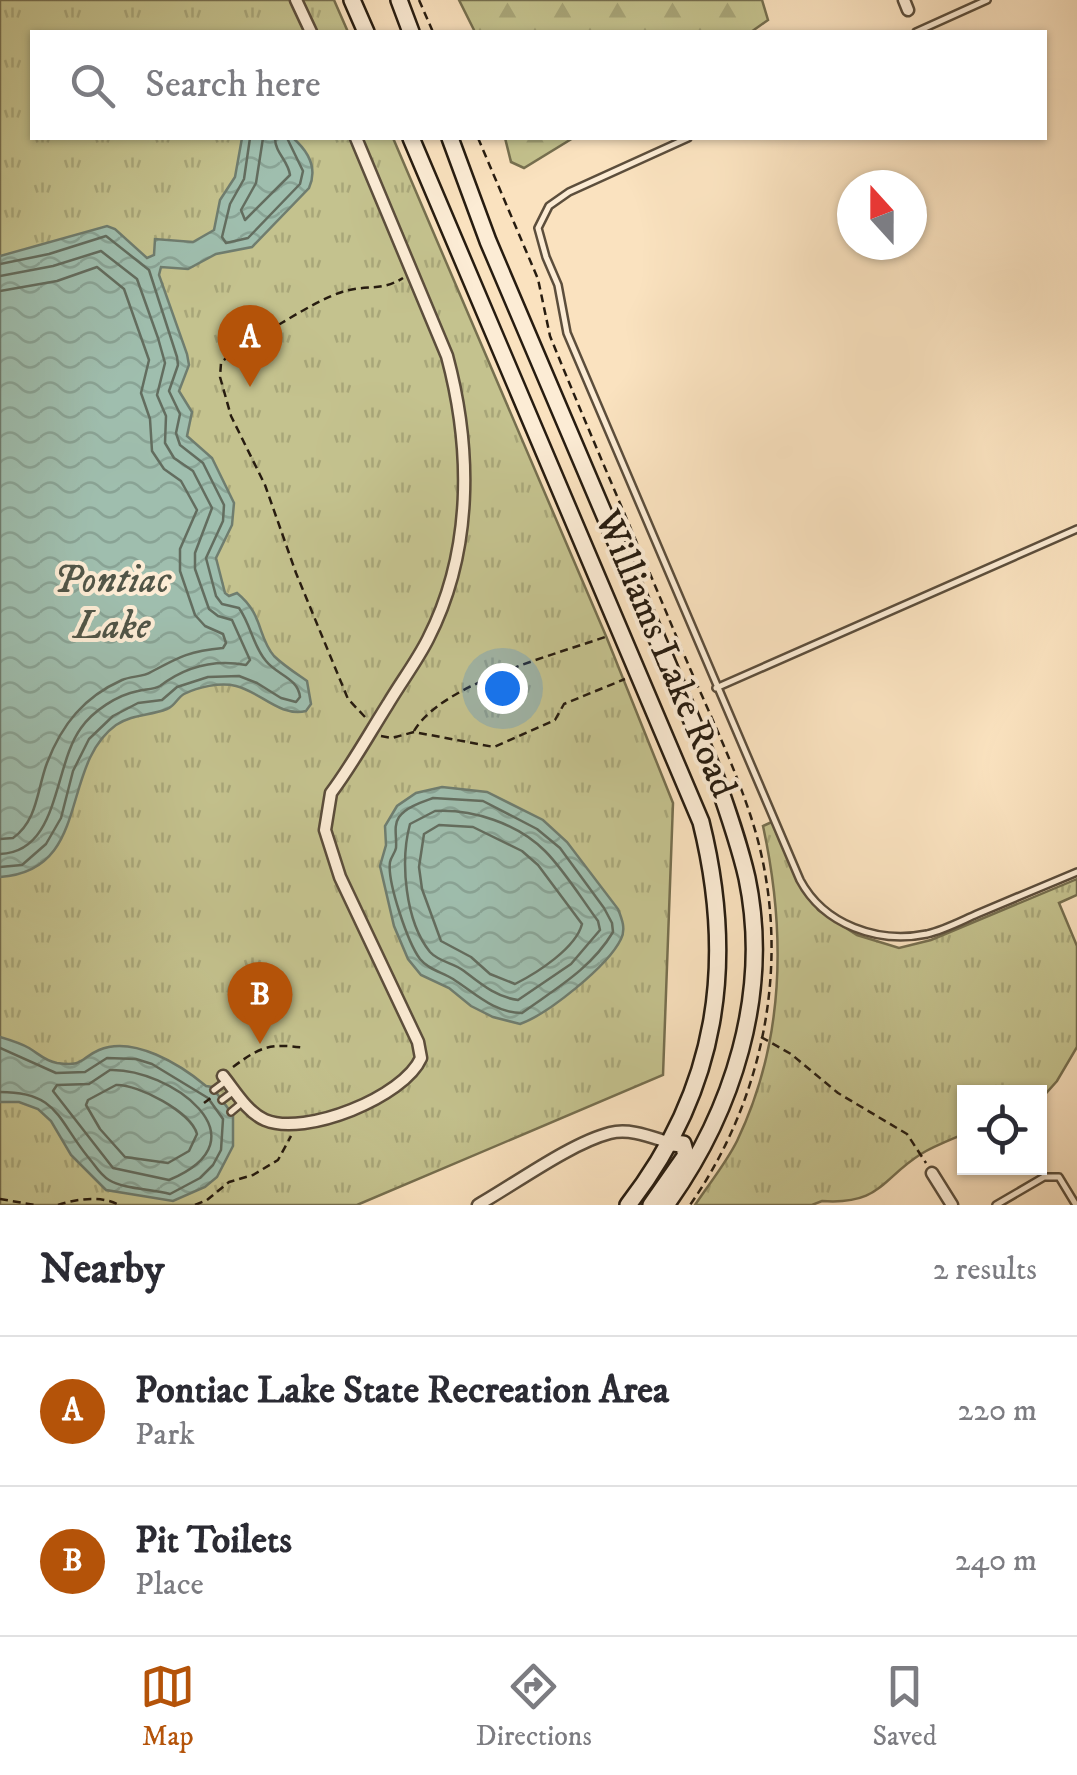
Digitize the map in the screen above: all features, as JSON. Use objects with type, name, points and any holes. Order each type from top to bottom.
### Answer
[{"type":"main road","points":[[352,0],[365,30]]},
{"type":"main road","points":[[399,0],[411,30]]},
{"type":"main road","name":"Williams Lake Road","points":[[412,140],[701,822],[715,876],[718,976],[713,1025],[672,1143],[632,1202]]},
{"type":"main road","name":"Williams Lake Road","points":[[451,140],[488,241],[715,775],[748,882],[751,993],[740,1058],[695,1164],[666,1205]]},
{"type":"main road","points":[[651,1205],[686,1154],[683,1144],[672,1143]]},
{"type":"street","points":[[296,0],[310,30]]},
{"type":"street","points":[[224,1078],[260,1118],[278,1125],[297,1126],[336,1115],[393,1088],[407,1080],[421,1058],[418,1042],[340,877],[325,830],[330,794],[429,638],[453,568],[465,492],[466,456],[456,390],[442,343],[357,140]]},
{"type":"street","points":[[478,1205],[583,1144],[612,1132],[639,1133],[672,1143]]},
{"type":"street","points":[[932,1173],[952,1205]]},
{"type":"lane","points":[[920,30],[986,0]]},
{"type":"lane","points":[[684,140],[569,192],[549,206],[538,228],[558,285],[567,333],[716,688],[807,892],[819,906],[851,927],[886,935],[928,934],[1077,872]]},
{"type":"lane","points":[[716,688],[1077,529]]},
{"type":"lane","points":[[214,1090],[224,1078]]},
{"type":"lane","points":[[222,1100],[234,1091]]},
{"type":"lane","points":[[231,1112],[243,1102]]},
{"type":"lane","points":[[996,1205],[1044,1177],[1059,1177],[1076,1205]]},
{"type":"path","points":[[420,0],[432,30]]},
{"type":"path","points":[[412,271],[386,288],[340,292],[230,354],[221,363],[220,377],[231,416],[265,485],[348,699],[373,729],[392,738],[414,732],[494,748],[555,720],[564,704],[625,680]]},
{"type":"path","points":[[414,732],[422,718],[438,704],[469,687],[606,636]]},
{"type":"path","points":[[761,1037],[791,1054],[838,1094],[907,1134],[932,1173]]},
{"type":"path","points":[[224,1078],[251,1054],[274,1044],[305,1048]]},
{"type":"path","points":[[194,1205],[229,1182],[253,1175],[278,1160],[297,1126]]},
{"type":"path","points":[[0,1199],[36,1205]]},
{"type":"path","points":[[58,1205],[75,1200],[112,1201],[119,1205]]},
{"type":"green space","points":[[0,0],[334,0],[347,30],[30,30],[30,140],[394,140],[606,636],[673,803],[663,1075],[357,1205],[0,1205]]},
{"type":"green space","points":[[459,0],[762,0],[768,20],[754,30],[474,30]]},
{"type":"green space","points":[[506,140],[570,140],[524,168],[511,162]]},
{"type":"green space","points":[[774,821],[818,910],[857,935],[899,948],[931,940],[1077,879],[1077,895],[1059,903],[1077,946],[1077,1047],[1047,1092],[1047,1085],[957,1085],[957,1137],[921,1154],[879,1188],[857,1199],[812,1205],[695,1205],[737,1141],[765,1064],[772,1025],[778,946],[763,826]]},
{"type":"water","name":"Pontiac Lake","points":[[242,140],[295,140],[304,149],[313,174],[309,188],[252,247],[216,254],[188,269],[161,267],[159,275],[189,365],[179,391],[192,412],[187,436],[212,458],[234,503],[232,525],[216,558],[225,593],[237,593],[246,601],[274,656],[307,681],[311,704],[306,711],[296,712],[245,689],[216,685],[184,694],[167,709],[122,721],[98,743],[62,837],[49,856],[29,870],[0,877],[0,256],[107,226],[147,258],[154,255],[155,239],[193,242],[214,230],[220,200],[235,177]]},
{"type":"water","points":[[442,787],[487,792],[543,820],[567,842],[621,916],[622,935],[604,962],[561,1000],[520,1024],[493,1017],[421,975],[408,959],[394,926],[380,866],[386,845],[385,826],[397,806],[416,793]]},
{"type":"water","points":[[0,1037],[26,1046],[49,1061],[66,1064],[78,1063],[112,1046],[141,1049],[170,1061],[212,1087],[233,1115],[233,1146],[217,1177],[205,1187],[173,1201],[106,1190],[71,1155],[51,1121],[38,1109],[19,1102],[0,1102]]},
{"type":"place","name":"Pontiac Lake State Recreation Area","points":[[250,387]]},
{"type":"place","name":"Pit Toilets","points":[[260,1044]]}]
